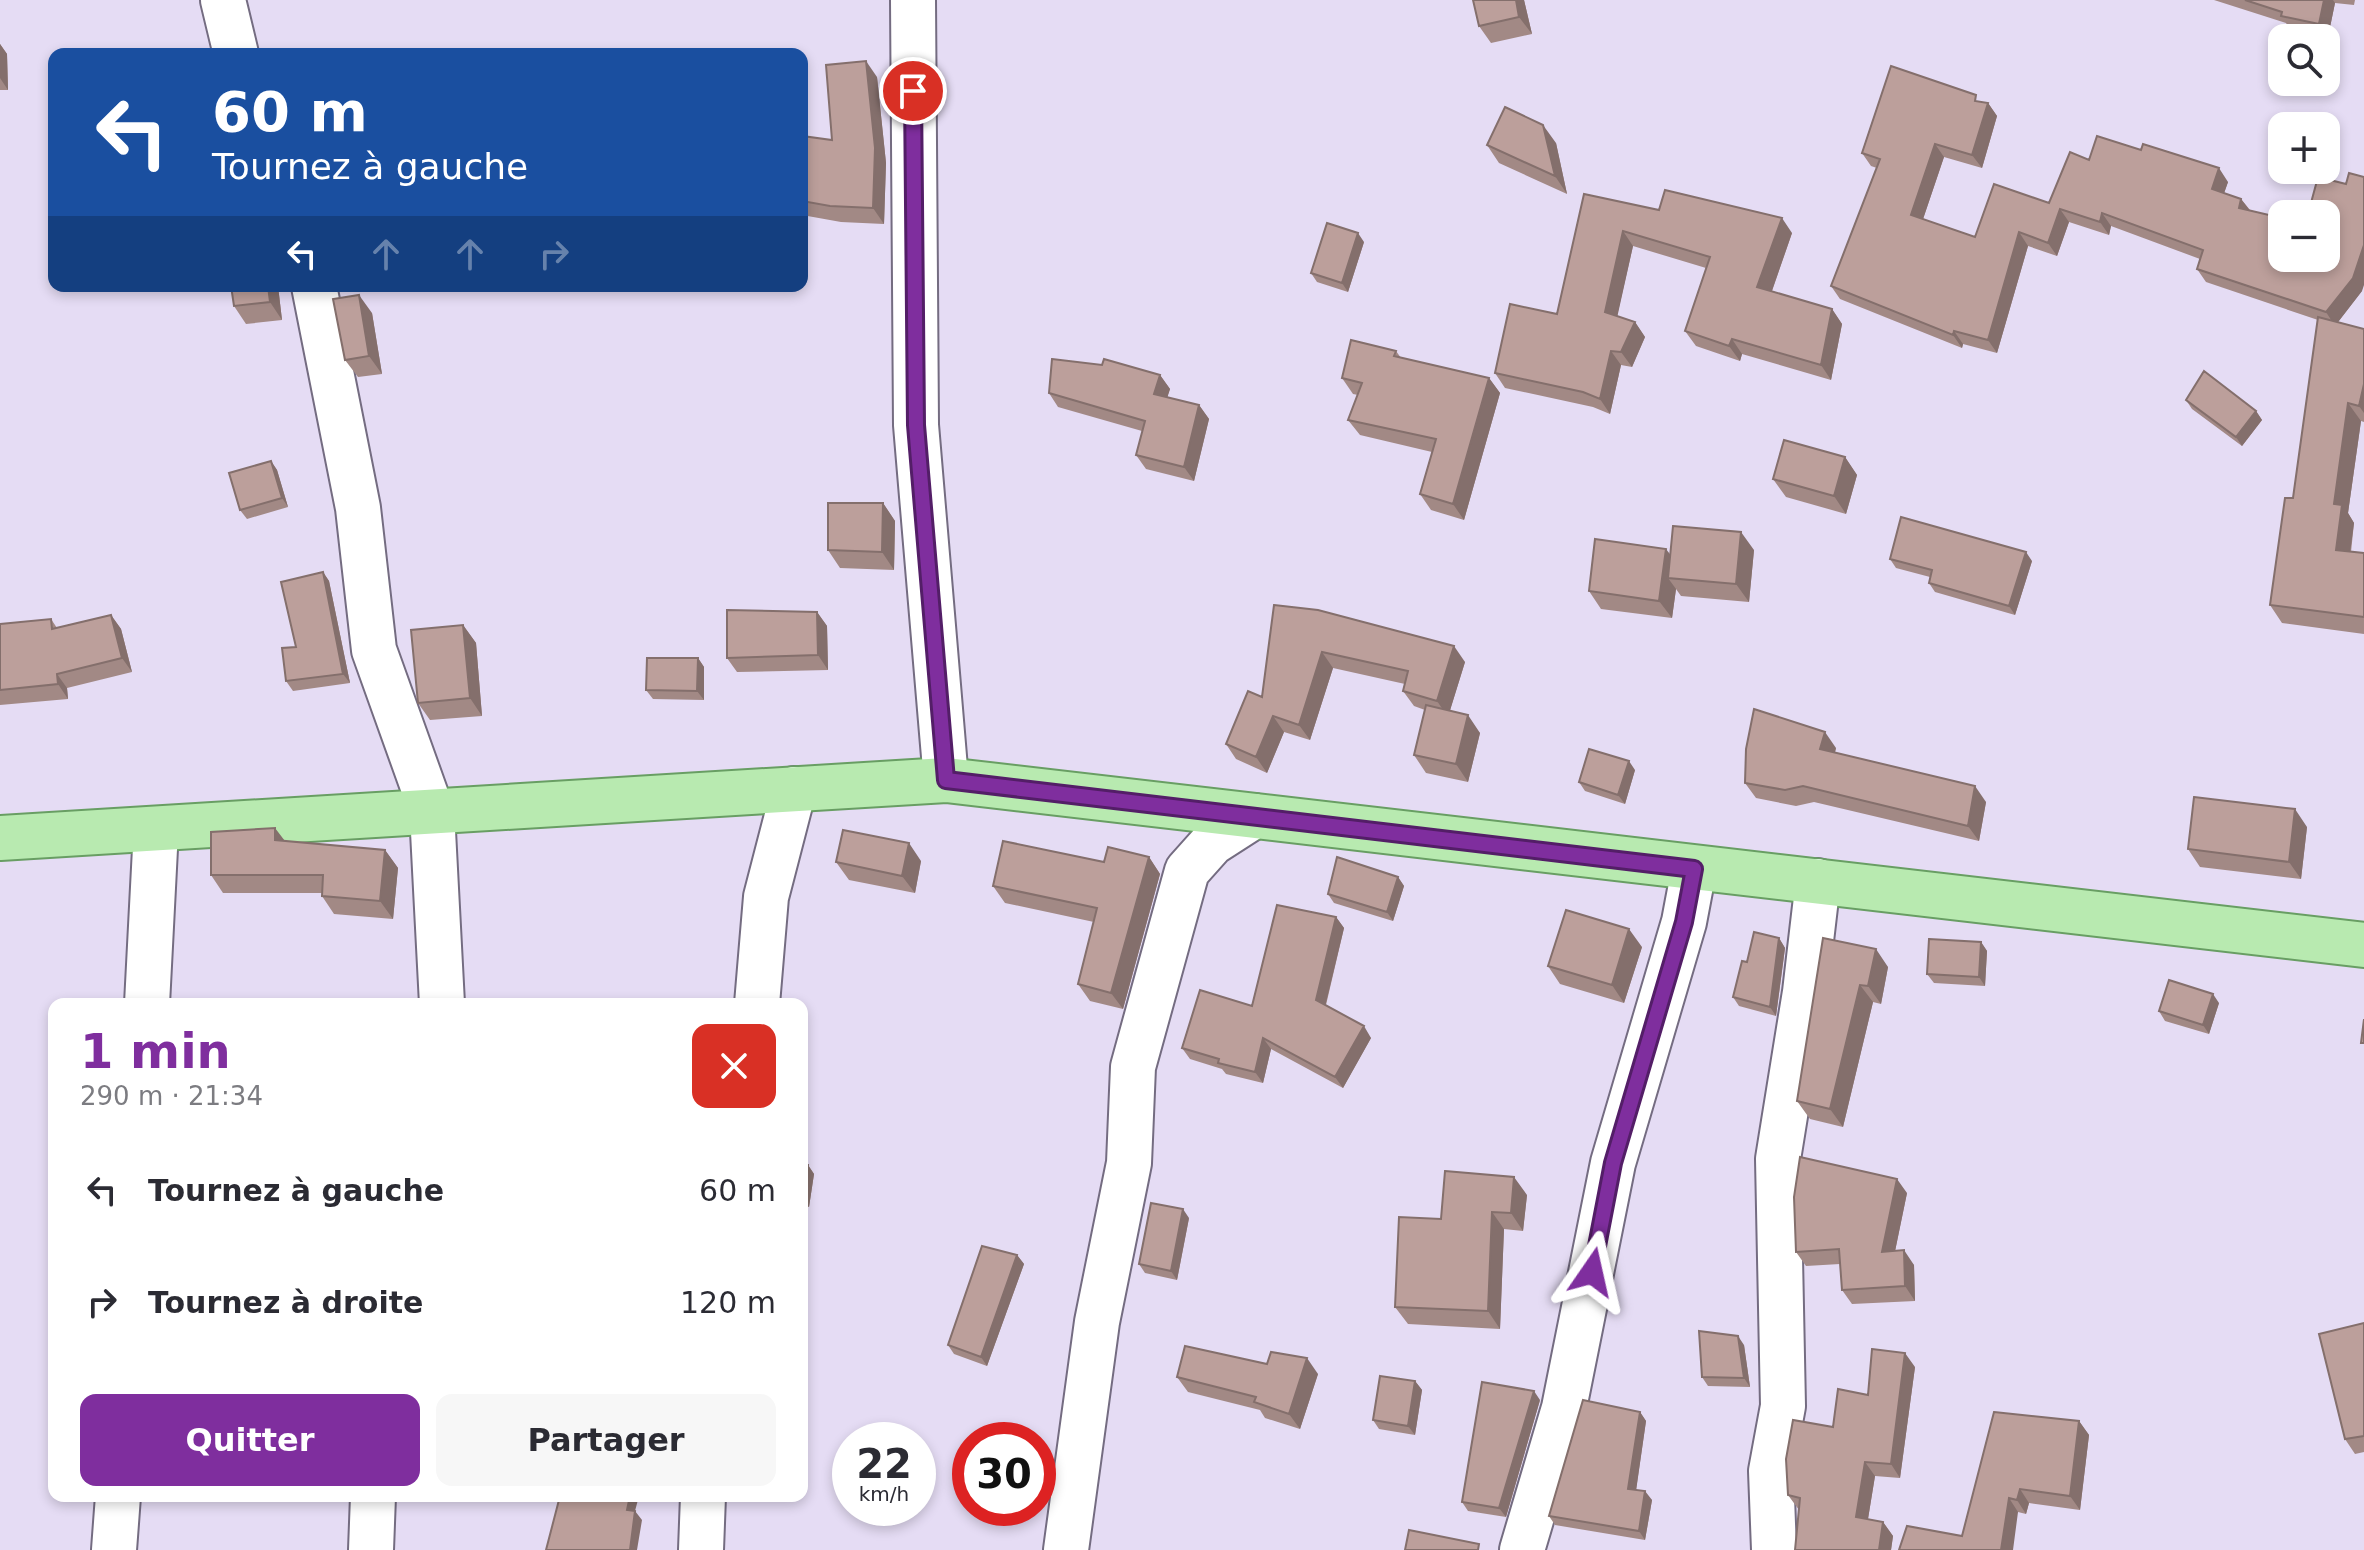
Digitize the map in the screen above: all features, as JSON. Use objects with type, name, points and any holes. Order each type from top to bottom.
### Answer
[{"type":"main road","points":[[0,838],[946,780],[2364,945]]},
{"type":"street","points":[[223,0],[235,48]]},
{"type":"street","points":[[913,0],[916,425],[946,780]]},
{"type":"street","points":[[315,292],[358,508],[374,650],[432,812],[442,998]]},
{"type":"street","points":[[758,998],[766,897],[794,789]]},
{"type":"street","points":[[1066,1550],[1097,1322],[1129,1163],[1133,1067],[1187,871],[1212,843],[1254,816]]},
{"type":"street","points":[[147,998],[156,829]]},
{"type":"street","points":[[1522,1550],[1564,1408],[1613,1163],[1684,922],[1694,869]]},
{"type":"street","points":[[1774,1550],[1771,1471],[1783,1406],[1778,1159],[1805,992],[1818,881]]},
{"type":"street","points":[[114,1550],[118,1502]]},
{"type":"street","points":[[371,1550],[373,1502]]},
{"type":"street","points":[[701,1550],[703,1502]]},
{"type":"building","points":[[1473,0],[1516,0],[1519,17],[1479,26]]},
{"type":"building","points":[[2245,0],[2324,0],[2319,24],[2281,16],[2282,12]]},
{"type":"building","points":[[866,61],[875,148],[873,208],[808,202],[808,137],[832,140],[826,65]]},
{"type":"building","points":[[1891,66],[1976,95],[1975,101],[1988,103],[1972,155],[1935,144],[1911,215],[1975,237],[1994,184],[2049,203],[2070,152],[2089,160],[2097,136],[2141,150],[2143,144],[2219,168],[2212,189],[2241,199],[2239,208],[2268,215],[2268,272],[2340,272],[2340,200],[2312,200],[2316,184],[2346,184],[2349,173],[2364,177],[2364,245],[2353,278],[2326,312],[2197,269],[2203,250],[2102,213],[2100,222],[2060,209],[2048,243],[2019,232],[1988,340],[1954,331],[1953,335],[1831,286],[1880,159],[1862,153]]},
{"type":"building","points":[[1505,107],[1543,125],[1555,176],[1487,145]]},
{"type":"building","points":[[1665,190],[1782,218],[1757,287],[1832,309],[1821,365],[1732,339],[1729,346],[1685,331],[1710,257],[1623,231],[1605,312],[1635,322],[1621,352],[1611,351],[1600,399],[1583,392],[1495,373],[1510,304],[1557,314],[1584,194],[1659,210]]},
{"type":"building","points":[[1327,223],[1358,233],[1342,283],[1311,273]]},
{"type":"building","points":[[232,292],[269,292],[270,302],[234,306]]},
{"type":"building","points":[[359,295],[369,356],[345,360],[333,299]]},
{"type":"building","points":[[2318,317],[2364,329],[2364,384],[2359,406],[2348,403],[2334,504],[2342,505],[2336,550],[2364,553],[2364,617],[2270,605],[2285,498],[2293,498]]},
{"type":"building","points":[[1351,340],[1396,351],[1394,356],[1489,378],[1453,504],[1420,494],[1436,439],[1348,420],[1362,383],[1342,378]]},
{"type":"building","points":[[1052,359],[1102,365],[1104,359],[1160,375],[1154,394],[1199,405],[1184,467],[1136,455],[1145,421],[1049,393]]},
{"type":"building","points":[[2204,371],[2256,411],[2236,437],[2186,400]]},
{"type":"building","points":[[1784,440],[1845,457],[1834,496],[1773,479]]},
{"type":"building","points":[[271,461],[282,498],[240,510],[229,473]]},
{"type":"building","points":[[828,503],[883,503],[882,552],[828,550]]},
{"type":"building","points":[[1901,517],[2026,552],[2009,606],[1929,583],[1932,570],[1890,559]]},
{"type":"building","points":[[1673,526],[1741,532],[1736,584],[1668,578]]},
{"type":"building","points":[[1595,539],[1666,549],[1659,601],[1589,591]]},
{"type":"building","points":[[323,572],[343,674],[286,681],[282,648],[296,647],[281,582]]},
{"type":"building","points":[[1274,605],[1318,610],[1454,646],[1437,701],[1403,691],[1408,671],[1322,652],[1299,725],[1273,716],[1256,757],[1226,744],[1248,691],[1262,697]]},
{"type":"building","points":[[727,610],[817,612],[818,655],[727,658]]},
{"type":"building","points":[[111,615],[122,658],[57,674],[58,684],[0,690],[0,624],[51,619],[52,629]]},
{"type":"building","points":[[463,625],[470,698],[418,703],[411,630]]},
{"type":"building","points":[[647,658],[698,658],[697,691],[646,690]]},
{"type":"building","points":[[1426,705],[1468,715],[1456,764],[1414,755]]},
{"type":"building","points":[[1754,709],[1825,732],[1820,749],[1975,786],[1968,826],[1803,786],[1785,790],[1745,783],[1746,749]]},
{"type":"building","points":[[1589,749],[1629,761],[1618,795],[1579,782]]},
{"type":"building","points":[[2194,797],[2295,809],[2289,862],[2188,849]]},
{"type":"building","points":[[275,828],[275,840],[385,850],[380,901],[322,896],[323,875],[211,875],[211,832]]},
{"type":"building","points":[[843,830],[909,843],[902,876],[836,862]]},
{"type":"building","points":[[1003,841],[1104,862],[1108,847],[1149,857],[1111,993],[1078,984],[1097,908],[993,886]]},
{"type":"building","points":[[1337,857],[1398,877],[1387,912],[1328,894]]},
{"type":"building","points":[[1277,905],[1336,917],[1316,1000],[1364,1026],[1335,1077],[1263,1038],[1255,1072],[1218,1063],[1219,1059],[1182,1048],[1200,990],[1252,1006]]},
{"type":"building","points":[[1566,910],[1629,929],[1612,985],[1548,966]]},
{"type":"building","points":[[1754,932],[1779,938],[1770,1007],[1733,997],[1742,961],[1747,962]]},
{"type":"building","points":[[1823,938],[1876,949],[1868,986],[1860,985],[1830,1109],[1797,1101]]},
{"type":"building","points":[[1929,939],[1981,942],[1979,977],[1927,974]]},
{"type":"building","points":[[2169,980],[2213,994],[2203,1025],[2159,1011]]},
{"type":"building","points":[[1800,1157],[1897,1179],[1882,1252],[1904,1250],[1905,1286],[1842,1290],[1839,1249],[1796,1252],[1794,1197]]},
{"type":"building","points":[[1445,1171],[1514,1177],[1511,1213],[1492,1212],[1488,1311],[1395,1307],[1399,1217],[1441,1219]]},
{"type":"building","points":[[1151,1203],[1183,1209],[1171,1271],[1139,1264]]},
{"type":"building","points":[[982,1246],[1017,1255],[981,1357],[948,1345]]},
{"type":"building","points":[[2364,1323],[2364,1436],[2345,1439],[2319,1334]]},
{"type":"building","points":[[1699,1331],[1738,1336],[1744,1378],[1702,1377]]},
{"type":"building","points":[[1185,1346],[1267,1364],[1271,1352],[1307,1358],[1289,1414],[1254,1402],[1256,1397],[1177,1377]]},
{"type":"building","points":[[1872,1349],[1905,1353],[1891,1464],[1865,1462],[1856,1517],[1883,1522],[1879,1550],[1795,1550],[1800,1498],[1788,1495],[1786,1459],[1793,1420],[1833,1427],[1838,1389],[1868,1395]]},
{"type":"building","points":[[1380,1376],[1415,1381],[1408,1426],[1373,1420]]},
{"type":"building","points":[[1482,1382],[1534,1391],[1499,1508],[1462,1502]]},
{"type":"building","points":[[1583,1400],[1640,1412],[1628,1489],[1645,1491],[1639,1531],[1549,1516]]},
{"type":"building","points":[[1994,1412],[2079,1421],[2070,1496],[2020,1489],[2017,1500],[2009,1498],[2001,1550],[1899,1550],[1907,1526],[1962,1536]]},
{"type":"building","points":[[558,1502],[629,1502],[627,1510],[635,1511],[630,1550],[546,1550]]},
{"type":"building","points":[[1409,1530],[1479,1544],[1478,1550],[1405,1550]]},
{"type":"route","points":[[913,91],[916,425],[946,780],[1694,869],[1684,922],[1613,1163],[1592,1272]]}]
